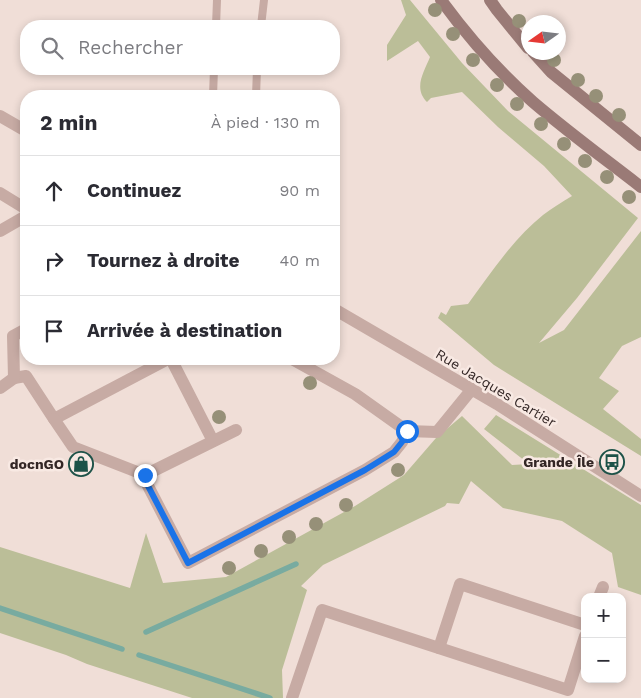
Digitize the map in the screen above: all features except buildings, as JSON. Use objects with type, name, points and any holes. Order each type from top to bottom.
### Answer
[{"type":"main road","points":[[441,0],[502,72],[532,101],[641,187]]},
{"type":"main road","points":[[490,0],[521,39]]},
{"type":"main road","points":[[541,60],[558,78],[641,145]]},
{"type":"street","points":[[0,116],[20,128]]},
{"type":"street","points":[[0,193],[20,205]]},
{"type":"street","points":[[0,231],[20,219]]},
{"type":"street","name":"Rue Jacques Cartier","points":[[340,312],[497,404],[641,496]]},
{"type":"street","points":[[14,378],[13,336],[20,332]]},
{"type":"street","points":[[54,419],[158,365]]},
{"type":"street","points":[[173,365],[214,441]]},
{"type":"street","points":[[303,365],[355,394],[407,431],[437,432],[472,389]]},
{"type":"street","points":[[0,388],[14,378],[26,376],[72,448],[145,475],[236,430]]},
{"type":"street","points":[[145,475],[146,482],[188,563],[372,466],[394,452],[402,442],[407,431]]},
{"type":"street","points":[[439,648],[460,584],[581,624]]},
{"type":"street","points":[[292,698],[322,610],[439,648],[566,694],[584,638]]},
{"type":"lane","points":[[216,20],[217,0]]},
{"type":"lane","points":[[262,20],[264,0]]},
{"type":"lane","points":[[213,90],[214,75]]},
{"type":"lane","points":[[256,90],[257,75]]},
{"type":"green space","points":[[401,0],[410,0],[462,63],[508,111],[638,218],[577,298],[539,343],[564,330],[641,231],[641,337],[622,346],[599,378],[619,391],[603,409],[641,439],[641,456],[494,365],[438,318],[441,312],[446,315],[451,306],[468,304],[522,234],[553,207],[572,196],[544,166],[498,127],[462,92],[431,98],[427,102],[423,97],[420,86],[430,57],[418,41],[387,61],[387,45],[406,15]]},
{"type":"green space","points":[[496,415],[641,505],[641,595],[618,587],[612,553],[562,521],[503,508],[471,481],[459,504],[447,503],[445,506],[323,565],[301,586],[307,590],[282,670],[283,698],[192,698],[0,633],[0,547],[130,588],[146,533],[163,583],[226,577],[355,506],[404,475],[436,438],[462,416],[512,465],[529,464],[484,429]]},
{"type":"waterway","points":[[146,632],[296,564]]},
{"type":"waterway","points":[[0,608],[122,649]]},
{"type":"waterway","points":[[139,655],[270,698]]},
{"type":"place","name":"Grande Île","points":[[612,462]]},
{"type":"place","name":"docnGO","points":[[81,464]]},
{"type":"route","points":[[145,475],[146,482],[188,563],[365,470],[394,452],[402,442],[407,431]]}]
